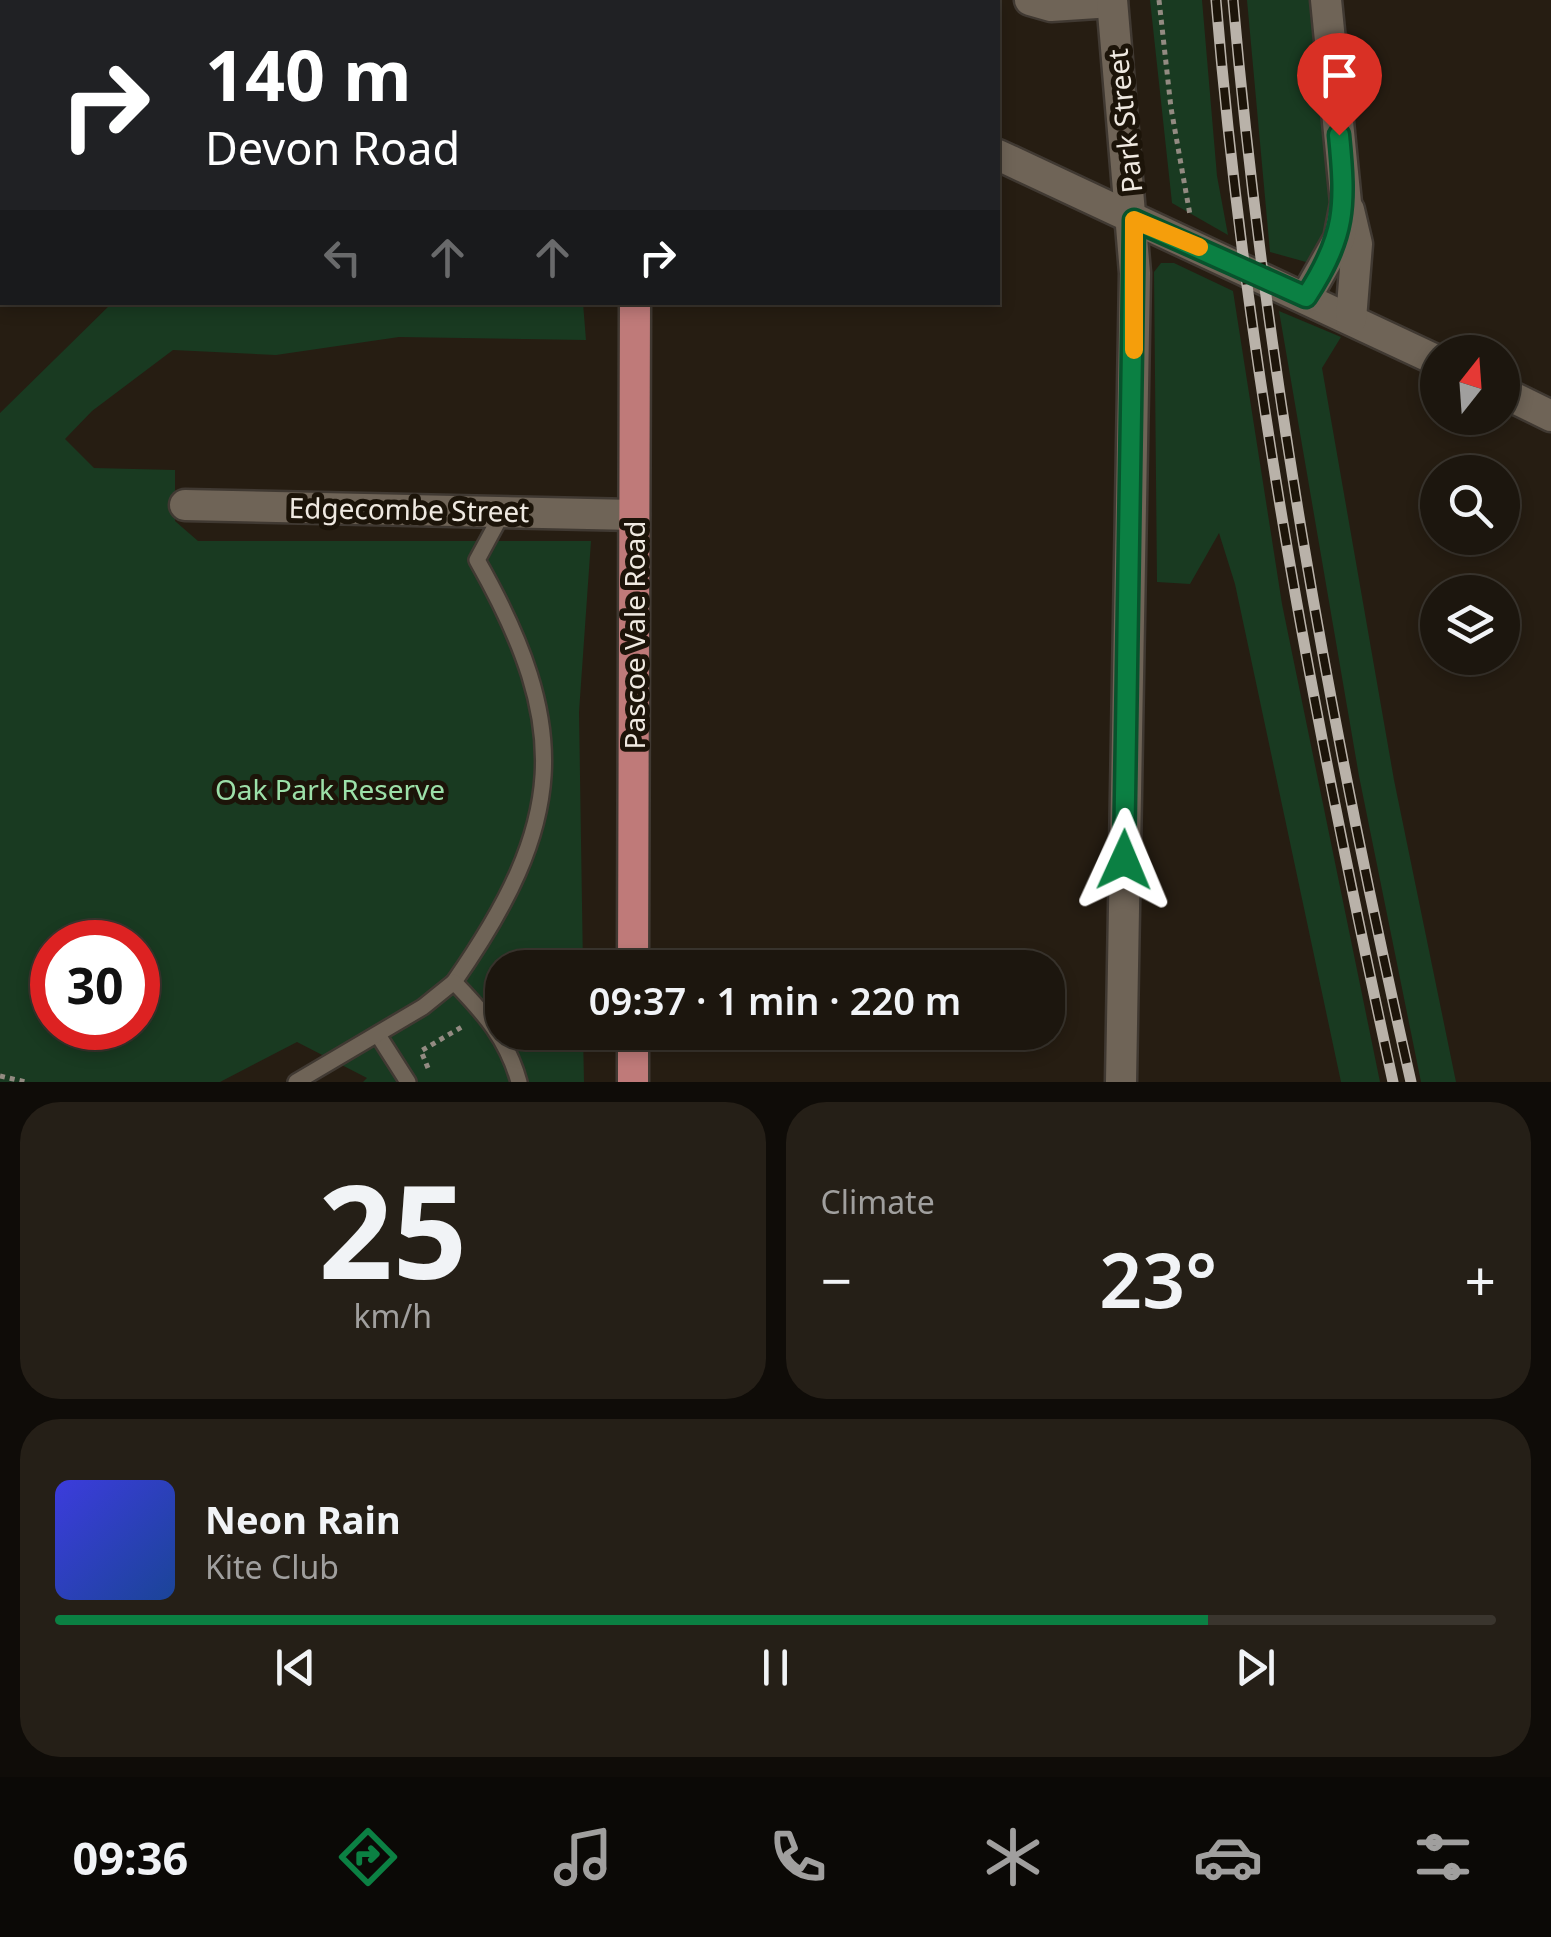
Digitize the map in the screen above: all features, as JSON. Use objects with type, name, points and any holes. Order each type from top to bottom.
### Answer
[{"type":"main road","name":"Pascoe Vale Road","points":[[633,950],[635,305]]},
{"type":"main road","points":[[633,1050],[633,1082]]},
{"type":"street","points":[[1030,0],[1051,6],[1112,1]]},
{"type":"street","points":[[1326,0],[1346,203],[1357,244],[1350,319]]},
{"type":"street","name":"Park Street","points":[[1112,1],[1134,220],[1121,1082]]},
{"type":"street","points":[[1000,156],[1420,352]]},
{"type":"street","points":[[1306,297],[1339,239],[1346,203]]},
{"type":"street","points":[[1520,401],[1551,416]]},
{"type":"street","name":"Edgecombe Street","points":[[184,504],[634,515]]},
{"type":"lane","points":[[296,1082],[378,1035],[454,982],[505,904],[536,824],[542,785],[542,711],[513,624],[477,560],[503,512]]},
{"type":"lane","points":[[454,982],[485,1014]]},
{"type":"lane","points":[[378,1035],[408,1081]]},
{"type":"lane","points":[[508,1050],[519,1082]]},
{"type":"path","points":[[1159,0],[1171,108],[1190,212],[1185,240]]},
{"type":"path","points":[[408,1081],[428,1069],[422,1050],[464,1025],[476,1039],[485,1031]]},
{"type":"path","points":[[0,1076],[26,1082]]},
{"type":"green space","points":[[1150,0],[1202,0],[1217,176],[1228,235],[1172,203]]},
{"type":"green space","points":[[1247,0],[1312,0],[1333,221],[1321,254],[1306,262],[1270,252]]},
{"type":"green space","points":[[1161,263],[1174,263],[1233,291],[1282,604],[1380,1082],[1341,1082],[1235,584],[1219,533],[1190,584],[1157,582],[1154,272]]},
{"type":"green space","name":"Oak Park Reserve","points":[[110,305],[583,305],[586,340],[399,337],[276,355],[173,350],[92,411],[65,439],[94,468],[175,470],[175,521],[198,541],[591,541],[579,712],[583,950],[485,950],[485,1050],[583,1050],[584,1082],[363,1082],[367,1078],[297,1042],[220,1082],[0,1082],[0,413]]},
{"type":"green space","points":[[1279,311],[1341,337],[1322,368],[1394,780],[1456,1082],[1421,1082],[1359,776]]},
{"type":"railway","points":[[1216,0],[1245,273],[1286,544],[1393,1082]]},
{"type":"railway","points":[[1233,0],[1263,273],[1304,544],[1354,814],[1411,1082]]},
{"type":"slow traffic","points":[[1134,350],[1134,220],[1199,247]]},
{"type":"route","points":[[1124,860],[1134,220],[1306,297],[1339,239],[1346,203],[1339,135]]}]
